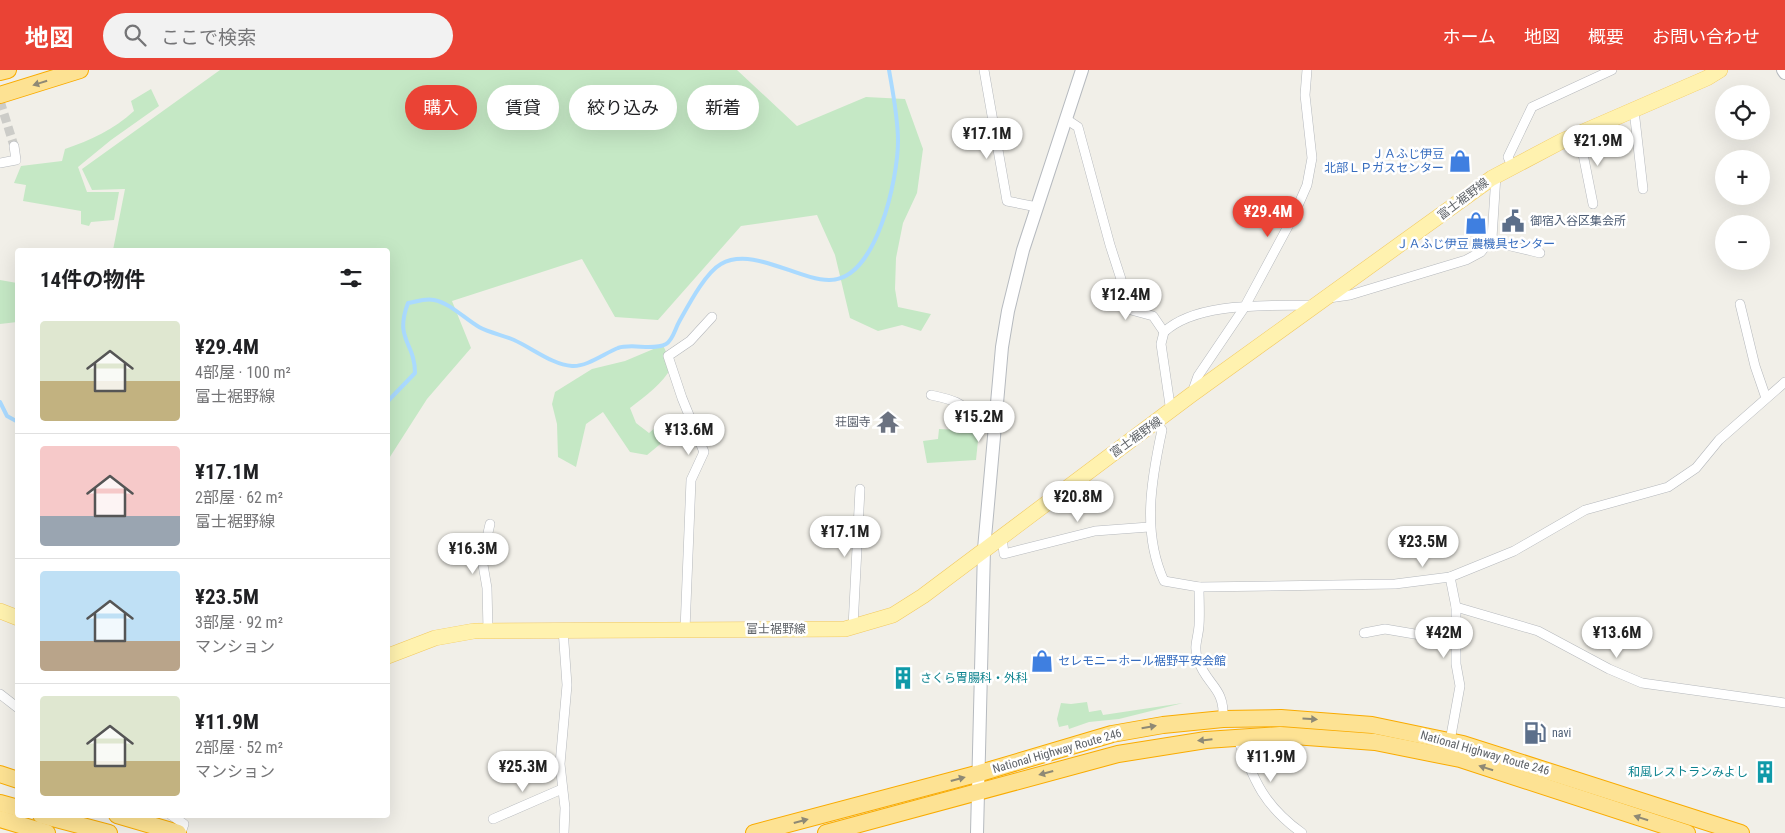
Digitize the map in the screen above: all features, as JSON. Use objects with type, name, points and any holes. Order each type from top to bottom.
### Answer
[{"type":"highway","points":[[0,72],[8,70]]},
{"type":"highway","points":[[0,95],[80,70]]},
{"type":"highway","name":"National Highway Route 246","points":[[754,833],[980,773],[1112,734],[1163,725],[1223,719],[1329,720],[1372,725],[1450,741],[1741,833]]},
{"type":"highway","name":"National Highway Route 246","points":[[826,833],[1118,754],[1171,744],[1237,737],[1280,736],[1331,738],[1418,750],[1460,759],[1687,833]]},
{"type":"highway","points":[[0,774],[15,779]]},
{"type":"highway","points":[[0,803],[15,807]]},
{"type":"highway","points":[[52,818],[109,833]]},
{"type":"highway","points":[[128,818],[180,833]]},
{"type":"highway","points":[[0,819],[47,833]]},
{"type":"main road","name":"富士裾野線","points":[[390,655],[452,633],[488,630],[853,628],[882,619],[904,609],[1171,412],[1191,395],[1496,175],[1634,110],[1704,74],[1720,70]]},
{"type":"main road","points":[[0,611],[15,617]]},
{"type":"street","points":[[984,70],[1007,202],[1037,208]]},
{"type":"street","points":[[978,833],[984,549],[1002,347],[1008,311],[1037,208],[1082,70]]},
{"type":"street","points":[[1191,395],[1198,376],[1244,308],[1293,217],[1311,173],[1312,158],[1305,95],[1307,70]]},
{"type":"street","points":[[1585,70],[1585,81]]},
{"type":"street","points":[[1512,166],[1508,157],[1532,107],[1612,70]]},
{"type":"street","points":[[1634,110],[1643,189]]},
{"type":"street","points":[[1066,119],[1078,127],[1110,245],[1131,310],[1153,316],[1164,332]]},
{"type":"street","points":[[1580,134],[1593,204]]},
{"type":"street","points":[[0,163],[16,160],[14,146]]},
{"type":"street","points":[[1171,412],[1161,344],[1164,332],[1172,324],[1206,311],[1323,301],[1350,296],[1466,260],[1481,252],[1492,238],[1496,175]]},
{"type":"street","points":[[1492,238],[1502,244],[1540,254]]},
{"type":"street","points":[[1740,304],[1755,366],[1766,398]]},
{"type":"street","points":[[684,630],[691,480],[704,452],[682,398],[668,356],[690,341],[712,318]]},
{"type":"street","points":[[1155,423],[1162,430],[1153,470],[1149,527],[1159,570],[1164,581],[1200,587],[1394,584],[1450,577],[1514,551],[1586,510],[1668,486],[1696,468],[1719,440],[1785,382]]},
{"type":"street","points":[[931,395],[953,400],[965,406],[972,416],[995,418]]},
{"type":"street","points":[[853,628],[860,489]]},
{"type":"street","points":[[488,630],[488,588],[482,559],[490,524]]},
{"type":"street","points":[[1002,536],[1004,554],[1095,531],[1149,527]]},
{"type":"street","points":[[1450,577],[1456,607],[1456,641],[1460,686],[1450,741]]},
{"type":"street","points":[[1200,587],[1199,627],[1195,644],[1198,660],[1207,678],[1218,690],[1224,706],[1223,719]]},
{"type":"street","points":[[1456,607],[1538,631],[1609,669],[1642,683],[1785,702]]},
{"type":"street","points":[[563,629],[567,685],[560,764],[565,808],[564,833]]},
{"type":"street","points":[[1364,633],[1384,629],[1456,641]]},
{"type":"street","points":[[0,694],[15,706]]},
{"type":"street","points":[[1237,737],[1253,776],[1270,805],[1281,818],[1302,833]]},
{"type":"street","points":[[493,819],[562,789]]},
{"type":"street","points":[[175,818],[184,824],[180,833]]},
{"type":"green space","points":[[220,70],[737,70],[753,85],[687,85],[687,130],[759,130],[759,91],[797,126],[866,97],[905,99],[923,149],[917,193],[903,223],[896,258],[895,289],[898,307],[931,314],[921,331],[902,325],[878,331],[850,318],[835,255],[817,215],[741,226],[658,320],[615,317],[582,259],[452,301],[471,348],[427,399],[390,457],[390,248],[113,248],[125,189],[92,190],[82,169]]},
{"type":"green space","points":[[151,89],[159,106],[111,140],[78,167],[87,192],[119,192],[114,220],[91,222],[89,226],[81,224],[81,211],[23,201],[26,185],[14,183],[21,166],[62,161],[65,149],[93,138],[118,124],[134,111],[131,101]]},
{"type":"green space","points":[[0,280],[15,283],[15,322],[0,324]]},
{"type":"green space","points":[[663,345],[672,366],[659,384],[630,408],[636,423],[649,433],[663,421],[673,418],[681,427],[647,455],[630,452],[603,412],[586,424],[576,467],[558,457],[557,424],[552,404],[555,392],[592,369],[625,361]]},
{"type":"green space","points":[[939,429],[979,431],[976,460],[927,463],[923,441],[938,439]]},
{"type":"green space","points":[[1087,702],[1089,712],[1101,710],[1103,715],[1183,703],[1119,719],[1089,722],[1069,729],[1068,725],[1059,727],[1057,719],[1061,703]]},
{"type":"waterway","points":[[390,399],[415,373],[412,354],[406,340],[403,325],[408,303],[427,299],[440,302],[483,329],[514,340],[557,363],[578,366],[618,348],[630,346],[655,347],[666,344],[672,337],[703,282],[721,264],[733,260],[747,259],[761,261],[817,279],[829,280],[846,276],[860,264],[872,246],[889,201],[894,178],[898,132],[889,70]]},
{"type":"waterway","points":[[0,402],[7,416],[15,420]]},
{"type":"tunnel","points":[[0,101],[14,146]]},
{"type":"place","name":"ＪＡふじ伊豆 北部ＬＰガスセンター","points":[[1460,161]]},
{"type":"place","name":"御宿入谷区集会所","points":[[1513,221]]},
{"type":"place","name":"ＪＡふじ伊豆 農機具センター","points":[[1476,223]]},
{"type":"place","name":"荘園寺","points":[[888,422]]},
{"type":"place","name":"セレモニーホール裾野平安会館","points":[[1042,661]]},
{"type":"place","name":"さくら胃腸科・外科","points":[[903,678]]},
{"type":"place","name":"navi","points":[[1535,733]]},
{"type":"place","name":"和風レストランみよし","points":[[1765,772]]}]
